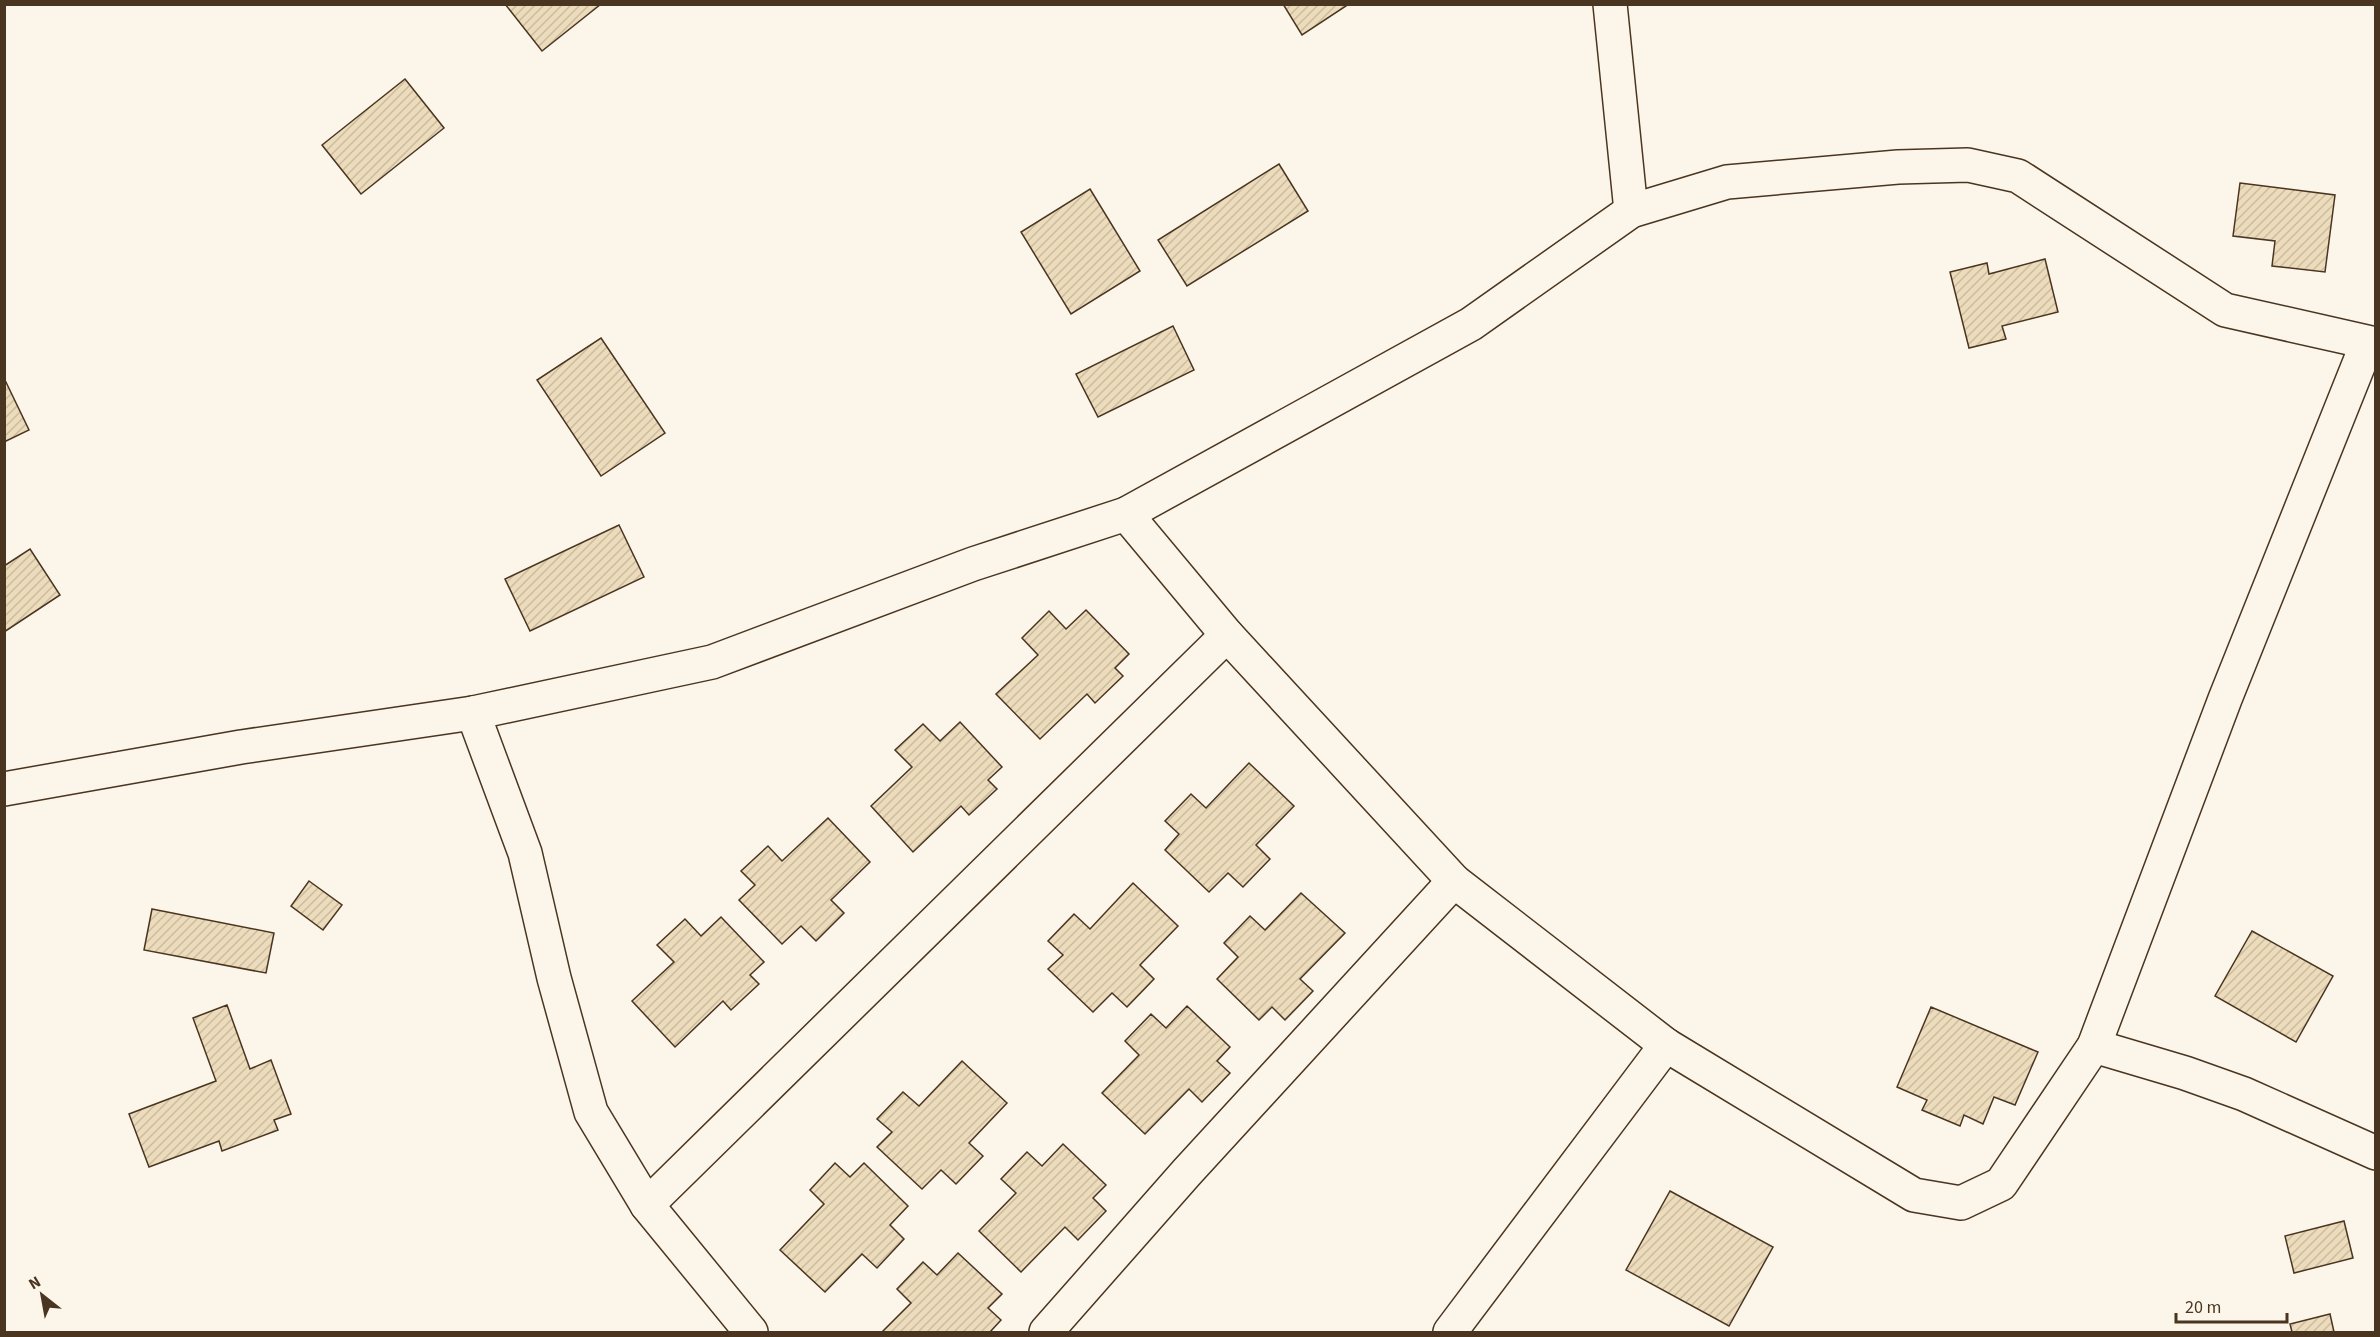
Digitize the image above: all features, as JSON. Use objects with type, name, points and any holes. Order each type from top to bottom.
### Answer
[{"type":"street","points":[[1610,4],[1631,211]]},
{"type":"street","points":[[4,789],[241,747],[473,713],[712,662],[973,564],[1126,514],[1472,324],[1631,211],[1727,183],[1898,167],[1968,165],[2018,176],[2225,310],[2371,344],[2225,699],[2094,1046],[2001,1184],[1960,1203],[1914,1195],[1666,1045],[1454,881],[1227,635],[1126,514]]},
{"type":"street","points":[[647,1205],[1227,635]]},
{"type":"street","points":[[473,713],[525,853],[554,978],[591,1112],[647,1205],[751,1332]]},
{"type":"street","points":[[1046,1332],[1454,881]]},
{"type":"street","points":[[1450,1332],[1666,1045]]},
{"type":"street","points":[[2094,1046],[2185,1073],[2244,1094],[2376,1153]]},
{"type":"building","points":[[505,4],[601,4],[542,51]]},
{"type":"building","points":[[1283,4],[1349,4],[1302,35]]},
{"type":"building","points":[[405,79],[444,128],[361,194],[322,145]]},
{"type":"building","points":[[1279,164],[1308,211],[1187,286],[1158,240]]},
{"type":"building","points":[[2240,183],[2335,195],[2325,272],[2272,266],[2275,241],[2233,236]]},
{"type":"building","points":[[1090,189],[1140,271],[1071,314],[1021,232]]},
{"type":"building","points":[[2045,259],[2058,312],[2002,326],[2006,339],[1969,348],[1950,272],[1987,263],[1989,274]]},
{"type":"building","points":[[1173,326],[1194,370],[1098,417],[1076,374]]},
{"type":"building","points":[[601,338],[665,433],[601,476],[537,380]]},
{"type":"building","points":[[4,378],[29,430],[4,442]]},
{"type":"building","points":[[619,525],[644,577],[530,631],[505,579]]},
{"type":"building","points":[[30,549],[60,595],[4,632],[4,566]]},
{"type":"building","points":[[1086,610],[1129,654],[1115,668],[1123,676],[1095,703],[1087,694],[1040,739],[996,694],[1038,655],[1022,638],[1049,611],[1066,629]]},
{"type":"building","points":[[960,722],[1002,767],[988,780],[997,789],[969,815],[961,806],[913,852],[871,806],[912,767],[895,750],[923,724],[940,741]]},
{"type":"building","points":[[1249,763],[1294,806],[1256,845],[1270,859],[1243,887],[1228,873],[1209,892],[1165,850],[1179,834],[1165,821],[1191,794],[1206,808]]},
{"type":"building","points":[[828,818],[870,862],[831,900],[844,913],[816,941],[801,926],[782,944],[739,900],[755,885],[741,871],[768,846],[782,861]]},
{"type":"building","points":[[309,881],[342,905],[323,930],[291,906]]},
{"type":"building","points":[[1133,883],[1178,926],[1140,965],[1154,979],[1127,1007],[1112,993],[1093,1012],[1048,969],[1063,955],[1048,941],[1074,914],[1090,929]]},
{"type":"building","points":[[1301,893],[1345,933],[1300,979],[1313,991],[1285,1020],[1272,1007],[1259,1020],[1217,979],[1238,957],[1224,943],[1250,916],[1265,930]]},
{"type":"building","points":[[152,909],[274,933],[266,973],[144,950]]},
{"type":"building","points":[[721,917],[764,962],[750,975],[759,984],[731,1010],[723,1001],[675,1047],[632,1001],[674,962],[657,945],[685,919],[701,936]]},
{"type":"building","points":[[2252,931],[2333,976],[2296,1042],[2215,996]]},
{"type":"building","points":[[227,1005],[250,1069],[271,1060],[291,1114],[274,1120],[278,1130],[222,1151],[219,1141],[149,1167],[129,1114],[216,1081],[193,1018]]},
{"type":"building","points":[[1187,1006],[1230,1047],[1217,1061],[1230,1073],[1202,1102],[1189,1089],[1145,1134],[1102,1093],[1139,1055],[1125,1041],[1151,1014],[1166,1028]]},
{"type":"building","points":[[1931,1007],[2038,1052],[2015,1105],[1994,1097],[1983,1124],[1964,1115],[1960,1126],[1922,1110],[1927,1100],[1897,1087]]},
{"type":"building","points":[[962,1061],[1007,1103],[969,1143],[983,1156],[956,1184],[941,1170],[922,1189],[877,1147],[892,1132],[877,1119],[903,1092],[919,1106]]},
{"type":"building","points":[[1063,1144],[1106,1185],[1093,1198],[1106,1211],[1078,1240],[1065,1227],[1021,1272],[979,1231],[1016,1193],[1001,1179],[1027,1152],[1042,1166]]},
{"type":"building","points":[[835,1163],[850,1177],[864,1163],[908,1206],[890,1225],[904,1239],[877,1268],[862,1254],[825,1292],[780,1250],[824,1204],[810,1190]]},
{"type":"building","points":[[1670,1191],[1773,1247],[1729,1326],[1626,1270]]},
{"type":"building","points":[[2344,1221],[2353,1258],[2294,1273],[2285,1236]]},
{"type":"building","points":[[958,1253],[1002,1294],[988,1308],[1001,1320],[990,1332],[882,1332],[911,1303],[897,1289],[923,1262],[937,1275]]},
{"type":"building","points":[[2330,1314],[2334,1332],[2292,1332],[2290,1324]]}]
